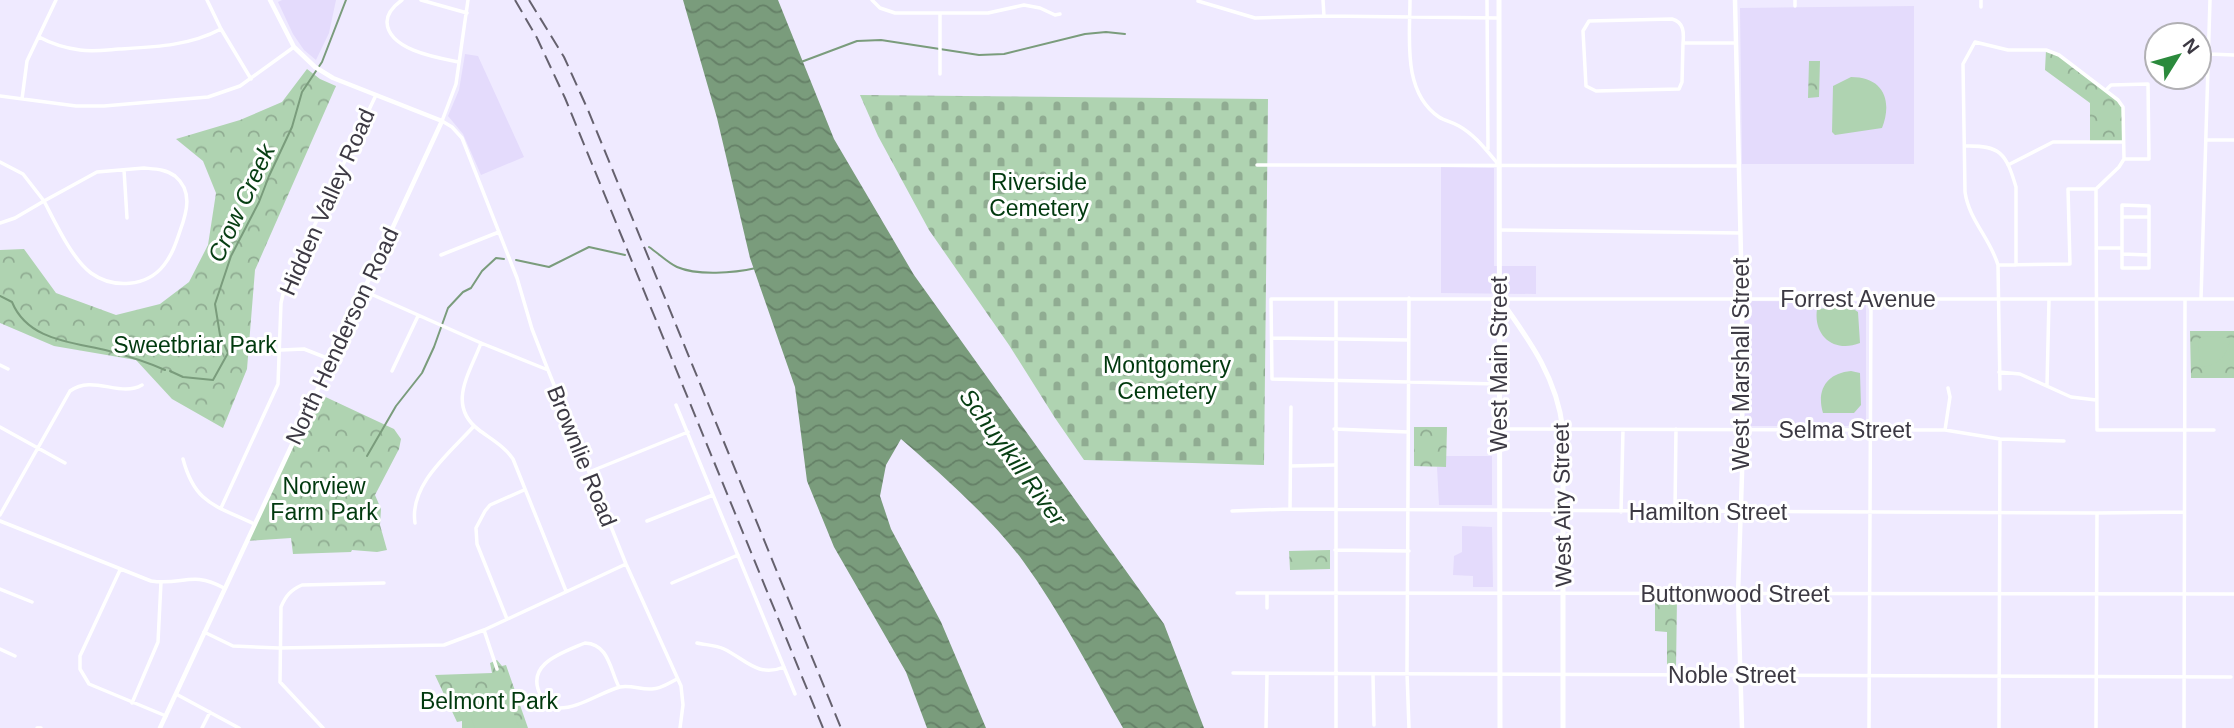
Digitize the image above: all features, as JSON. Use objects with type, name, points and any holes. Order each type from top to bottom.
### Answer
[{"type":"main road","name":"West Main Street","points":[[1499,0],[1500,728]]},
{"type":"main road","name":"West Airy Street","points":[[1500,299],[1535,348],[1550,377],[1561,409],[1564,510],[1563,728]]},
{"type":"street","points":[[22,99],[27,61],[56,0]]},
{"type":"street","points":[[207,0],[251,79]]},
{"type":"street","points":[[270,0],[294,47],[320,71],[442,121],[462,138],[548,370]]},
{"type":"street","points":[[402,0],[395,5],[388,17],[389,30],[398,43],[430,56],[460,62]]},
{"type":"street","points":[[421,0],[467,13]]},
{"type":"street","points":[[440,6],[441,0]]},
{"type":"street","name":"North Henderson Road","points":[[160,728],[333,361],[442,121],[456,85],[468,0]]},
{"type":"street","points":[[872,0],[890,13],[988,13],[1024,5],[1035,6],[1051,14],[1060,14]]},
{"type":"street","points":[[1323,0],[1324,16]]},
{"type":"street","points":[[1410,0],[1412,75],[1421,96],[1433,113],[1468,132],[1499,166]]},
{"type":"street","points":[[1487,0],[1488,151]]},
{"type":"street","name":"West Marshall Street","points":[[1735,0],[1742,299],[1738,594],[1742,728]]},
{"type":"street","points":[[1795,0],[1795,6]]},
{"type":"street","points":[[1981,0],[1981,7]]},
{"type":"street","points":[[2210,0],[2210,21]]},
{"type":"street","points":[[1198,1],[1255,18],[1499,18]]},
{"type":"street","points":[[940,14],[940,74]]},
{"type":"street","points":[[1676,20],[1682,27],[1683,43],[1682,82],[1679,89],[1596,91],[1586,86],[1583,31],[1589,21],[1676,20]]},
{"type":"street","points":[[39,37],[57,46],[71,49],[109,50],[182,44],[205,38],[221,29]]},
{"type":"street","points":[[1683,43],[1736,44]]},
{"type":"street","points":[[1998,265],[2070,264],[2068,189],[2096,189],[2119,167],[2123,159],[2123,107],[2106,90],[2059,55],[2046,50],[2008,50],[1975,43],[1963,64],[1966,204],[1974,223],[1994,251],[1998,265],[2000,389]]},
{"type":"street","points":[[0,96],[74,106],[208,97],[228,92],[251,79],[294,47]]},
{"type":"street","points":[[2213,54],[2234,55]]},
{"type":"street","points":[[2106,90],[2111,85],[2148,84],[2149,159],[2123,159]]},
{"type":"street","points":[[2201,299],[2208,91]]},
{"type":"street","name":"Hidden Valley Road","points":[[221,508],[276,389],[280,375],[281,303],[284,290],[376,95]]},
{"type":"street","points":[[2206,140],[2234,140]]},
{"type":"street","points":[[2008,165],[2053,142],[2123,142]]},
{"type":"street","points":[[1965,146],[1990,146],[2008,165],[2016,187],[2016,265]]},
{"type":"street","points":[[0,162],[23,174],[44,201],[72,249],[91,273],[103,280],[120,284],[148,278],[159,271],[173,250],[188,204],[181,184],[175,176],[164,170],[144,168],[97,172],[87,176],[44,201],[18,216],[0,223]]},
{"type":"street","points":[[1257,165],[1738,166]]},
{"type":"street","points":[[124,170],[127,218]]},
{"type":"street","points":[[2096,189],[2097,430],[2214,430]]},
{"type":"street","points":[[2122,205],[2149,206],[2149,268],[2122,268],[2122,218],[2122,205]]},
{"type":"street","points":[[2122,218],[2149,217]]},
{"type":"street","points":[[1500,230],[1740,233]]},
{"type":"street","points":[[441,256],[499,232]]},
{"type":"street","points":[[2096,248],[2122,248]]},
{"type":"street","points":[[2122,254],[2149,255]]},
{"type":"street","name":"Brownlie Road","points":[[365,291],[481,344],[548,370],[626,564],[677,679],[682,693],[680,728]]},
{"type":"street","points":[[1409,298],[1409,728]]},
{"type":"street","name":"Forrest Avenue","points":[[1272,338],[1271,299],[2234,299]]},
{"type":"street","points":[[1336,299],[1336,728]]},
{"type":"street","points":[[1869,728],[1871,300]]},
{"type":"street","points":[[2046,385],[2049,300]]},
{"type":"street","points":[[2184,728],[2185,300]]},
{"type":"street","points":[[392,371],[418,315]]},
{"type":"street","points":[[1408,340],[1272,338],[1272,379],[1499,384]]},
{"type":"street","points":[[481,344],[462,390],[465,412],[474,426],[507,451],[566,591]]},
{"type":"street","points":[[281,350],[304,349],[333,361]]},
{"type":"street","points":[[0,365],[8,369]]},
{"type":"street","points":[[1999,372],[2020,374],[2071,397],[2096,400]]},
{"type":"street","points":[[0,515],[64,398],[74,388],[86,384],[133,389],[142,385]]},
{"type":"street","points":[[1945,430],[1950,397],[1948,388]]},
{"type":"street","points":[[676,405],[795,694]]},
{"type":"street","points":[[1290,509],[1291,407]]},
{"type":"street","points":[[415,523],[414,512],[429,476],[474,426]]},
{"type":"street","points":[[0,427],[65,463]]},
{"type":"street","points":[[1334,429],[1408,432]]},
{"type":"street","name":"Selma Street","points":[[1499,429],[1945,430],[2000,439],[2064,441]]},
{"type":"street","points":[[1675,510],[1676,429]]},
{"type":"street","points":[[1621,512],[1623,430]]},
{"type":"street","points":[[589,472],[688,432]]},
{"type":"street","points":[[1999,728],[2000,439]]},
{"type":"street","points":[[183,459],[194,488],[206,502],[254,524]]},
{"type":"street","points":[[1291,466],[1334,465]]},
{"type":"street","points":[[507,619],[477,544],[476,528],[490,505],[524,490]]},
{"type":"street","points":[[647,521],[713,495]]},
{"type":"street","name":"Hamilton Street","points":[[1232,511],[2184,512]]},
{"type":"street","points":[[2096,728],[2097,513]]},
{"type":"street","points":[[0,520],[120,570],[161,582],[197,578],[212,581],[225,588]]},
{"type":"street","points":[[1335,550],[1409,551]]},
{"type":"street","points":[[672,583],[738,555]]},
{"type":"street","points":[[204,632],[233,646],[279,648],[444,645],[484,630],[626,564]]},
{"type":"street","points":[[120,570],[89,633],[79,662],[80,669],[89,684],[166,716]]},
{"type":"street","points":[[132,703],[158,642],[161,582]]},
{"type":"street","points":[[323,728],[280,681],[281,607],[291,590],[302,585],[384,583]]},
{"type":"street","points":[[0,589],[32,602]]},
{"type":"street","name":"Buttonwood Street","points":[[1237,593],[2234,594]]},
{"type":"street","points":[[1268,593],[1268,608]]},
{"type":"street","points":[[484,630],[496,669]]},
{"type":"street","points":[[619,687],[604,650],[591,643],[547,660],[538,671],[542,697],[547,704],[557,708],[619,687],[655,690],[677,679]]},
{"type":"street","points":[[697,643],[720,647],[763,671],[784,667]]},
{"type":"street","points":[[0,649],[15,656]]},
{"type":"street","name":"Noble Street","points":[[1233,673],[2231,677]]},
{"type":"street","points":[[1266,728],[1267,673]]},
{"type":"street","points":[[1373,675],[1374,725]]},
{"type":"street","points":[[176,694],[239,728]]},
{"type":"street","points":[[202,728],[210,712]]},
{"type":"shaded area","points":[[336,0],[329,33],[316,60],[304,50],[293,34],[278,2]]},
{"type":"shaded area","points":[[1914,6],[1914,164],[1742,164],[1740,8]]},
{"type":"shaded area","points":[[465,54],[478,56],[524,157],[481,175],[463,134],[448,116],[459,90]]},
{"type":"shaded area","points":[[1441,167],[1494,168],[1494,266],[1536,266],[1536,294],[1441,293]]},
{"type":"shaded area","points":[[1744,301],[1866,302],[1866,426],[1745,426]]},
{"type":"shaded area","points":[[1446,456],[1492,456],[1492,505],[1439,505],[1437,467],[1446,467]]},
{"type":"shaded area","points":[[1462,526],[1492,527],[1493,587],[1473,587],[1473,576],[1453,575],[1454,556],[1462,552]]},
{"type":"green space","points":[[2046,50],[2059,55],[2118,100],[2123,107],[2123,142],[2090,141],[2090,103],[2045,70]]},
{"type":"green space","points":[[1809,61],[1820,61],[1819,97],[1808,98]]},
{"type":"green space","name":"Sweetbriar Park","points":[[307,69],[336,86],[255,270],[247,369],[223,428],[172,399],[136,360],[54,346],[0,323],[0,250],[24,249],[56,293],[116,315],[160,304],[189,282],[208,245],[216,193],[203,161],[176,139],[240,120],[282,102]]},
{"type":"green space","points":[[1851,77],[1871,81],[1883,92],[1885,118],[1882,128],[1835,135],[1832,132],[1833,86]]},
{"type":"green space","name":"Riverside Cemetery","points":[[860,95],[1268,99],[1264,465],[1084,460],[929,230],[878,136]]},
{"type":"green space","points":[[1849,306],[1858,312],[1860,343],[1851,346],[1834,344],[1822,335],[1817,309]]},
{"type":"green space","points":[[2190,331],[2234,331],[2234,378],[2191,378]]},
{"type":"green space","points":[[2203,336],[2230,338],[2221,359],[2212,365],[2200,367],[2198,340]]},
{"type":"green space","points":[[1851,371],[1860,373],[1861,405],[1854,413],[1823,413],[1821,397],[1825,384],[1836,375]]},
{"type":"green space","name":"Norview Farm Park","points":[[317,393],[394,429],[401,439],[399,449],[375,495],[381,509],[380,525],[387,550],[293,554],[291,538],[246,541]]},
{"type":"green space","points":[[1414,427],[1447,427],[1446,467],[1414,466]]},
{"type":"green space","points":[[1330,550],[1330,569],[1290,570],[1289,551]]},
{"type":"green space","points":[[1655,597],[1677,598],[1676,669],[1667,669],[1667,632],[1655,631]]},
{"type":"green space","name":"Belmont Park","points":[[497,660],[502,666],[506,665],[528,728],[462,728],[462,721],[457,722],[435,675],[492,673],[490,663]]},
{"type":"green space","points":[[505,688],[519,728],[475,728],[471,718],[481,697]]},
{"type":"water","name":"Schuylkill River","points":[[683,0],[778,0],[834,139],[914,275],[1164,624],[1204,728],[1123,728],[1063,622],[1011,545],[949,482],[901,439],[886,465],[880,496],[891,529],[941,622],[986,728],[927,728],[906,672],[834,547],[807,481],[795,387],[750,258],[717,118]]},
{"type":"waterway","name":"Crow Creek","points":[[170,371],[183,377],[213,380],[228,353],[220,335],[215,304],[231,256],[259,202],[292,127],[302,92],[322,62],[346,0]]},
{"type":"waterway","points":[[801,62],[857,41],[881,40],[979,55],[1004,54],[1085,34],[1125,34]]},
{"type":"waterway","points":[[516,260],[549,267],[589,247],[625,255]]},
{"type":"waterway","points":[[649,247],[674,265],[695,272],[716,273],[756,268]]},
{"type":"waterway","points":[[367,456],[396,406],[422,373],[448,308],[463,292],[471,288],[482,271],[496,258],[504,259]]},
{"type":"waterway","name":"Crow Creek","points":[[0,296],[12,302],[29,325],[53,338],[109,351],[165,370]]},
{"type":"railway","points":[[515,0],[537,38],[565,98],[823,728]]},
{"type":"railway","points":[[529,0],[564,57],[588,110],[841,728]]},
{"type":"park label","name":"Montgomery Cemetery","points":[[1167,378]]}]
